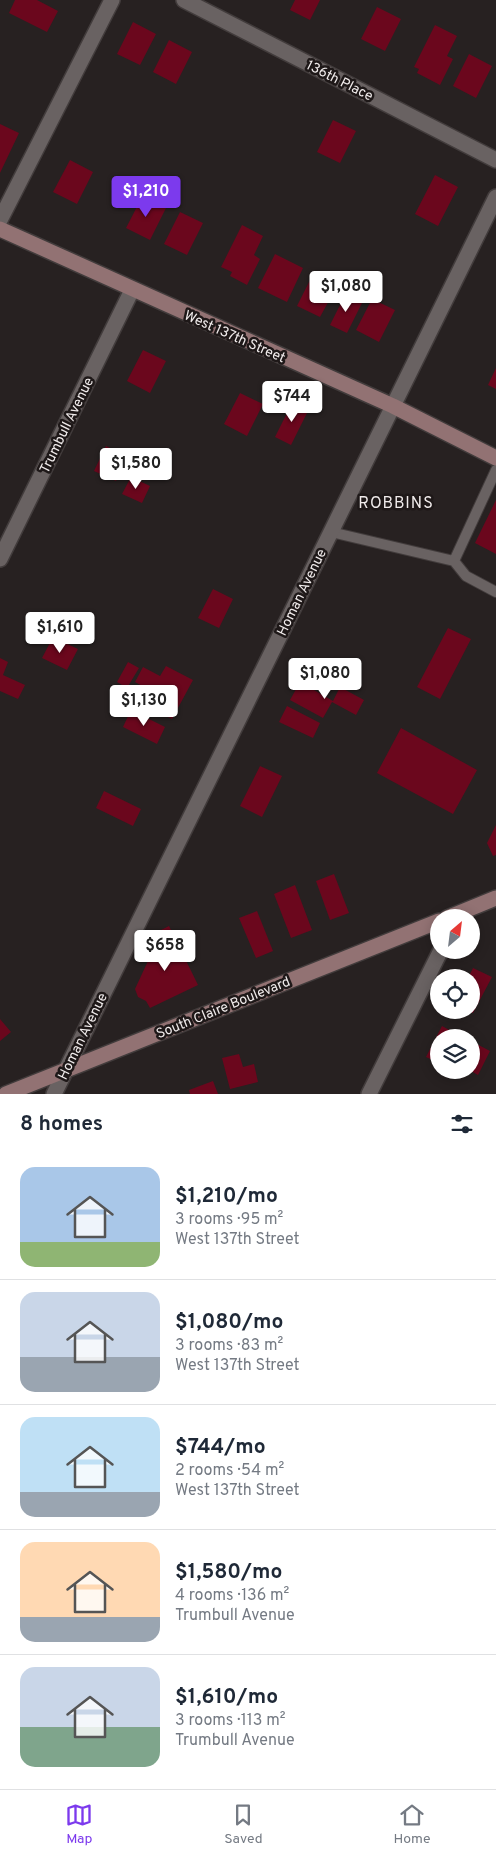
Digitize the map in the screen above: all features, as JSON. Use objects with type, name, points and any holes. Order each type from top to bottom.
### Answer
[{"type":"main road","name":"West 137th Street","points":[[0,229],[393,406],[496,458]]},
{"type":"main road","points":[[471,909],[496,898]]},
{"type":"main road","name":"South Claire Boulevard","points":[[6,1094],[430,925]]},
{"type":"street","points":[[0,220],[112,0]]},
{"type":"street","name":"136th Place","points":[[184,0],[496,160]]},
{"type":"street","name":"Homan Avenue","points":[[54,1094],[496,197]]},
{"type":"street","name":"Trumbull Avenue","points":[[0,560],[132,290]]},
{"type":"street","points":[[369,1094],[437,959]]},
{"type":"lane","points":[[454,561],[496,470]]},
{"type":"lane","points":[[331,532],[454,561],[466,576],[496,592]]},
{"type":"building","points":[[15,0],[37,0],[58,11],[47,32],[9,13]]},
{"type":"building","points":[[295,0],[320,0],[310,20],[290,10]]},
{"type":"building","points":[[377,7],[401,19],[385,51],[361,39]]},
{"type":"building","points":[[133,22],[156,34],[140,65],[117,54]]},
{"type":"building","points":[[435,25],[457,36],[447,56],[453,59],[440,85],[417,73],[419,69],[414,67]]},
{"type":"building","points":[[169,40],[192,52],[176,84],[153,72]]},
{"type":"building","points":[[469,54],[492,66],[476,98],[453,86]]},
{"type":"building","points":[[333,120],[356,131],[340,163],[317,152]]},
{"type":"building","points":[[0,124],[19,133],[0,173]]},
{"type":"building","points":[[70,160],[93,172],[77,204],[53,192]]},
{"type":"building","points":[[435,175],[458,187],[438,226],[415,214]]},
{"type":"building","points":[[142,197],[166,208],[150,240],[126,228]]},
{"type":"building","points":[[180,212],[203,223],[187,255],[164,244]]},
{"type":"building","points":[[242,225],[263,236],[254,255],[260,259],[247,285],[230,276],[232,272],[221,267]]},
{"type":"building","points":[[275,254],[303,268],[287,302],[258,288]]},
{"type":"building","points":[[313,274],[337,286],[320,317],[297,306]]},
{"type":"building","points":[[346,293],[363,301],[347,333],[330,325]]},
{"type":"building","points":[[372,299],[395,310],[379,342],[356,330]]},
{"type":"building","points":[[143,350],[166,361],[150,393],[127,381]]},
{"type":"building","points":[[496,368],[496,389],[488,385]]},
{"type":"building","points":[[240,393],[263,404],[247,436],[224,424]]},
{"type":"building","points":[[293,401],[309,409],[291,445],[275,437]]},
{"type":"building","points":[[106,446],[137,461],[128,479],[119,475],[116,481],[94,471]]},
{"type":"building","points":[[131,477],[150,486],[142,503],[122,494]]},
{"type":"building","points":[[496,500],[496,554],[475,543]]},
{"type":"building","points":[[213,589],[233,599],[219,628],[198,618]]},
{"type":"building","points":[[448,628],[471,639],[440,699],[417,687]]},
{"type":"building","points":[[53,637],[78,649],[67,670],[42,658]]},
{"type":"building","points":[[0,658],[8,662],[3,675],[25,685],[18,699],[0,691]]},
{"type":"building","points":[[128,662],[139,668],[127,688],[117,682]]},
{"type":"building","points":[[166,666],[193,680],[172,719],[155,711],[162,697],[135,682],[143,667],[160,676]]},
{"type":"building","points":[[300,682],[333,701],[340,687],[364,700],[356,715],[332,702],[323,718],[290,700]]},
{"type":"building","points":[[287,706],[320,723],[313,738],[279,722]]},
{"type":"building","points":[[131,710],[165,727],[157,744],[123,727]]},
{"type":"building","points":[[401,728],[477,770],[453,814],[377,773]]},
{"type":"building","points":[[260,766],[282,776],[262,817],[240,806]]},
{"type":"building","points":[[104,791],[141,809],[133,826],[96,808]]},
{"type":"building","points":[[496,825],[496,855],[493,856],[487,843]]},
{"type":"building","points":[[334,874],[349,913],[330,920],[316,881]]},
{"type":"building","points":[[295,885],[312,930],[291,938],[274,894]]},
{"type":"building","points":[[257,911],[273,951],[256,958],[239,918]]},
{"type":"building","points":[[169,926],[198,985],[150,1008],[146,1001],[138,997],[135,989],[154,948],[163,944],[157,932]]},
{"type":"building","points":[[480,971],[492,977],[480,1000]]},
{"type":"building","points":[[0,1019],[11,1032],[0,1041]]},
{"type":"building","points":[[480,1046],[490,1051],[480,1071]]},
{"type":"building","points":[[430,1049],[430,1059],[426,1057]]},
{"type":"building","points":[[239,1054],[243,1067],[254,1064],[258,1082],[230,1089],[222,1058]]},
{"type":"building","points":[[213,1081],[218,1094],[190,1094],[189,1090]]},
{"type":"district","name":"ROBBINS","points":[[396,502]]}]
